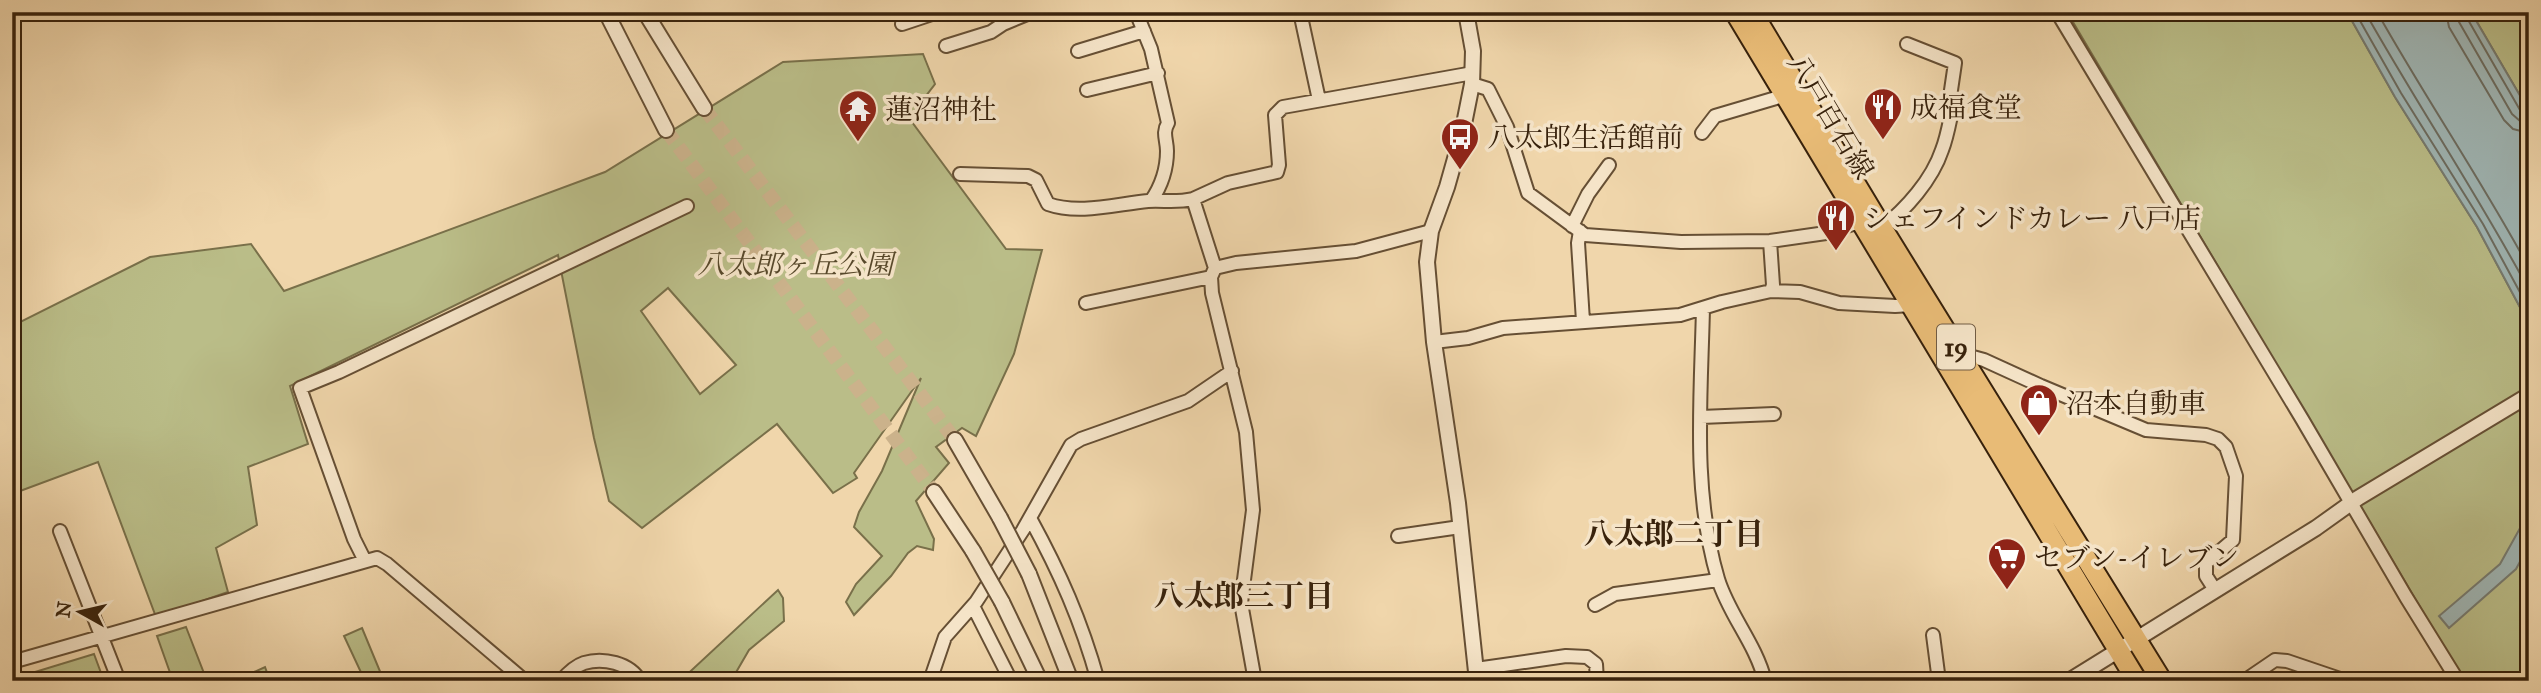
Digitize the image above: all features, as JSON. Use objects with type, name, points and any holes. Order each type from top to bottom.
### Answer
[{"type":"main road","name":"八戸百石線","points":[[1735,12],[2137,681]]},
{"type":"main road","name":"八戸百石線","points":[[1752,12],[2162,681]]},
{"type":"street","points":[[606,12],[666,130]]},
{"type":"street","points":[[645,12],[704,108]]},
{"type":"street","points":[[902,24],[937,12]]},
{"type":"street","points":[[946,46],[991,32],[1001,18],[1032,12]]},
{"type":"street","points":[[1136,12],[1158,73],[1168,123],[1164,130],[1166,172],[1152,201]]},
{"type":"street","points":[[1300,12],[1319,100]]},
{"type":"street","points":[[1466,12],[1473,51],[1473,78],[1462,134],[1431,231],[1427,262],[1434,342],[1461,527],[1477,675],[1566,656],[1587,657],[1596,664],[1597,681]]},
{"type":"street","points":[[2057,12],[2354,501],[2458,681]]},
{"type":"street","points":[[1078,51],[1144,31]]},
{"type":"street","points":[[1882,228],[1931,174],[1942,149],[1954,102],[1950,97],[1955,63],[1907,44]]},
{"type":"street","points":[[1087,90],[1158,73]]},
{"type":"street","points":[[960,174],[1028,176],[1036,180],[1048,204],[1058,208],[1102,208],[1152,201],[1175,203],[1193,199],[1228,183],[1277,172],[1279,165],[1275,115],[1283,107],[1473,78],[1488,89],[1507,127],[1528,193],[1584,234],[1681,242],[1770,241],[1826,233],[1862,221]]},
{"type":"street","points":[[1702,133],[1715,116],[1776,98],[1784,93]]},
{"type":"street","points":[[1583,321],[1576,228],[1588,194],[1609,165]]},
{"type":"street","points":[[1193,199],[1213,272],[1212,293],[1247,432],[1253,510],[1241,603],[1255,681]]},
{"type":"street","points":[[365,561],[354,539],[300,388],[340,372],[687,206]]},
{"type":"street","points":[[1086,303],[1213,272],[1236,263],[1356,251],[1431,231]]},
{"type":"street","points":[[1770,241],[1773,285],[1771,291]]},
{"type":"street","points":[[1434,342],[1468,338],[1503,328],[1680,315],[1771,291],[1800,292],[1839,303],[1912,305]]},
{"type":"street","points":[[1703,308],[1700,475],[1705,518],[1718,580],[1765,681]]},
{"type":"street","points":[[1964,361],[1973,357],[1984,360],[2146,430],[2206,435],[2218,439],[2226,447],[2233,465],[2237,489],[2233,540],[2206,563],[2206,576],[2215,590]]},
{"type":"street","points":[[930,681],[945,637],[973,606],[1030,518],[1071,445],[1188,401],[1232,371]]},
{"type":"street","points":[[2067,681],[2529,395]]},
{"type":"street","points":[[1701,417],[1774,414]]},
{"type":"street","points":[[955,440],[1000,518],[1028,574],[1071,681]]},
{"type":"street","points":[[934,492],[973,551],[1002,602],[1040,681]]},
{"type":"street","points":[[1030,518],[1059,569],[1086,639],[1098,681]]},
{"type":"street","points":[[1398,536],[1461,527]]},
{"type":"street","points":[[60,531],[119,681]]},
{"type":"street","points":[[12,662],[377,558],[525,681]]},
{"type":"street","points":[[1595,605],[1615,594],[1718,580]]},
{"type":"street","points":[[973,606],[1012,681]]},
{"type":"street","points":[[1933,635],[1939,681]]},
{"type":"street","points":[[2252,681],[2250,677],[2275,660],[2287,661],[2346,681]]},
{"type":"street","points":[[561,681],[582,663],[596,661],[624,666],[637,674],[640,681]]},
{"type":"green space","points":[[2067,12],[2347,12],[2395,97],[2477,227],[2529,324],[2529,681],[2464,681]]},
{"type":"green space","points":[[2471,12],[2529,12],[2529,111]]},
{"type":"green space","name":"八太郎ヶ丘公園","points":[[923,54],[935,84],[909,118],[1006,249],[1042,250],[1014,354],[976,436],[962,428],[936,447],[949,463],[916,501],[934,539],[933,550],[917,546],[908,553],[891,576],[854,615],[846,602],[856,584],[882,556],[854,527],[859,512],[882,471],[921,378],[854,473],[857,478],[833,493],[777,424],[642,528],[609,501],[558,255],[290,386],[308,444],[248,467],[257,525],[216,548],[228,592],[156,617],[98,462],[12,494],[12,326],[150,257],[251,244],[284,291],[605,172],[783,62]],"holes":[[[668,288],[736,365],[700,394],[641,311]]]},
{"type":"green space","points":[[778,590],[783,598],[784,621],[749,650],[731,681],[680,681]]},
{"type":"green space","points":[[186,627],[207,681],[173,681],[157,636]]},
{"type":"green space","points":[[362,628],[384,681],[365,681],[344,636]]},
{"type":"green space","points":[[94,654],[104,681],[12,681],[12,679]]},
{"type":"green space","points":[[265,667],[270,681],[235,681]]},
{"type":"water","points":[[2347,12],[2471,12],[2529,111],[2529,324],[2477,227],[2395,97]]},
{"type":"water","points":[[2529,512],[2529,545],[2516,569],[2449,628],[2439,616],[2500,564]]},
{"type":"tunnel","points":[[704,108],[955,440]]},
{"type":"tunnel","points":[[666,130],[934,492]]},
{"type":"place","name":"成福食堂","points":[[1883,141]]},
{"type":"place","name":"蓮沼神社","points":[[858,143]]},
{"type":"place","name":"八太郎生活館前","points":[[1460,171]]},
{"type":"place","name":"シェフインドカレー 八戸店","points":[[1836,252]]},
{"type":"place","name":"沼本自動車","points":[[2039,437]]},
{"type":"place","name":"セブン-イレブン","points":[[2007,591]]},
{"type":"district","name":"八太郎二丁目","points":[[1674,534]]},
{"type":"district","name":"八太郎三丁目","points":[[1244,596]]}]
